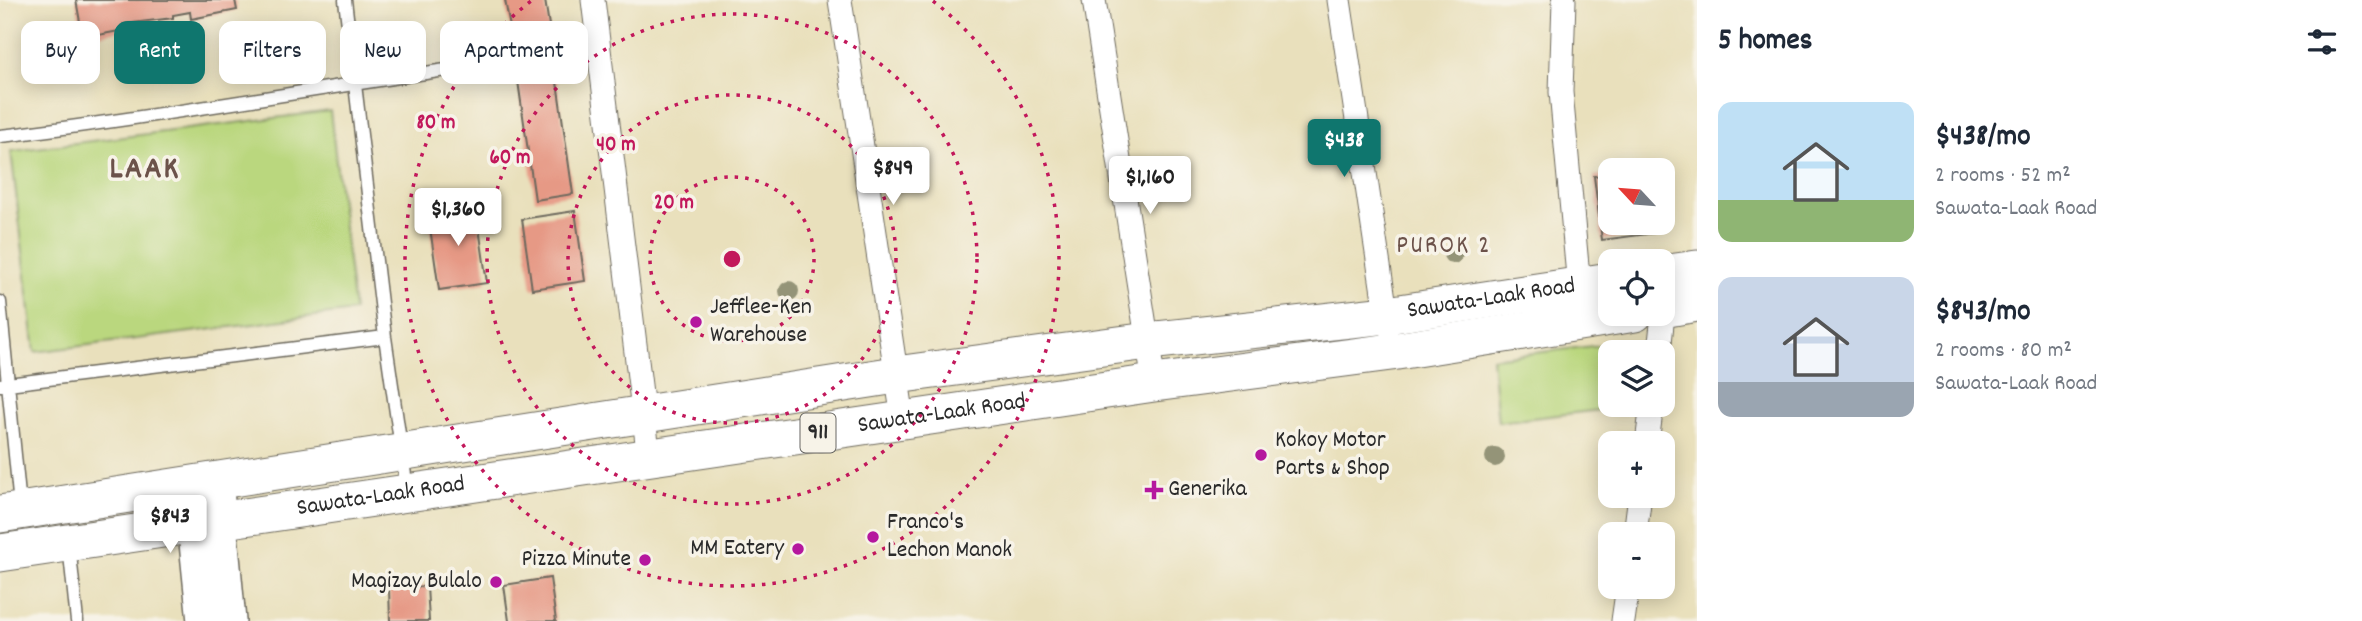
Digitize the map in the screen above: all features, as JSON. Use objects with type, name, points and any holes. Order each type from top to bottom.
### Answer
[{"type":"main road","name":"Sawata-Laak Road","points":[[10,512],[896,375],[1149,341],[1387,314],[1594,284]]},
{"type":"main road","name":"Sawata-Laak Road","points":[[0,553],[649,459],[902,419],[1391,352],[1583,322],[1598,317]]},
{"type":"main road","points":[[203,482],[206,522],[204,621]]},
{"type":"main road","points":[[206,522],[229,621]]},
{"type":"street","points":[[593,0],[649,459]]},
{"type":"street","points":[[840,0],[902,419]]},
{"type":"street","points":[[1094,0],[1154,383]]},
{"type":"street","points":[[1339,0],[1391,352]]},
{"type":"street","points":[[1564,0],[1561,92],[1594,284],[1583,322]]},
{"type":"street","points":[[1623,621],[1626,599]]},
{"type":"lane","points":[[345,0],[348,21]]},
{"type":"lane","points":[[0,136],[163,116],[344,84]]},
{"type":"lane","points":[[355,84],[384,337],[408,493]]},
{"type":"lane","points":[[0,302],[10,512]]},
{"type":"lane","points":[[4,385],[384,337]]},
{"type":"lane","points":[[69,544],[77,621]]},
{"type":"green space","points":[[330,111],[354,311],[35,352],[11,151]]},
{"type":"green space","points":[[1598,345],[1598,410],[1498,422],[1492,358]]},
{"type":"building","points":[[76,0],[235,0],[237,10],[191,19],[190,12],[173,15],[173,18],[148,21],[114,21],[114,32],[100,35],[100,21],[80,21]]},
{"type":"building","points":[[505,0],[545,0],[548,21],[509,21]]},
{"type":"building","points":[[518,84],[557,84],[573,194],[535,200]]},
{"type":"building","points":[[1594,176],[1598,176],[1598,208]]},
{"type":"building","points":[[476,207],[487,283],[439,290],[428,214]]},
{"type":"building","points":[[575,211],[585,281],[532,289],[522,219]]},
{"type":"building","points":[[1601,235],[1641,235],[1602,240]]},
{"type":"building","points":[[550,578],[556,621],[509,621],[504,585]]},
{"type":"building","points":[[427,586],[429,621],[390,621],[389,588]]},
{"type":"place","name":"Jefflee-Ken Warehouse","points":[[696,322]]},
{"type":"place","name":"Kokoy Motor Parts & Shop","points":[[1261,455]]},
{"type":"place","name":"Generika","points":[[1154,490]]},
{"type":"place","name":"Franco's Lechon Manok","points":[[873,537]]},
{"type":"place","name":"MM Eatery","points":[[798,549]]},
{"type":"place","name":"Pizza Minute","points":[[645,560]]},
{"type":"place","name":"Magizay Bulalo","points":[[496,582]]},
{"type":"district","name":"LAAK","points":[[145,171]]},
{"type":"district","name":"PUROK 2","points":[[1444,246]]}]
